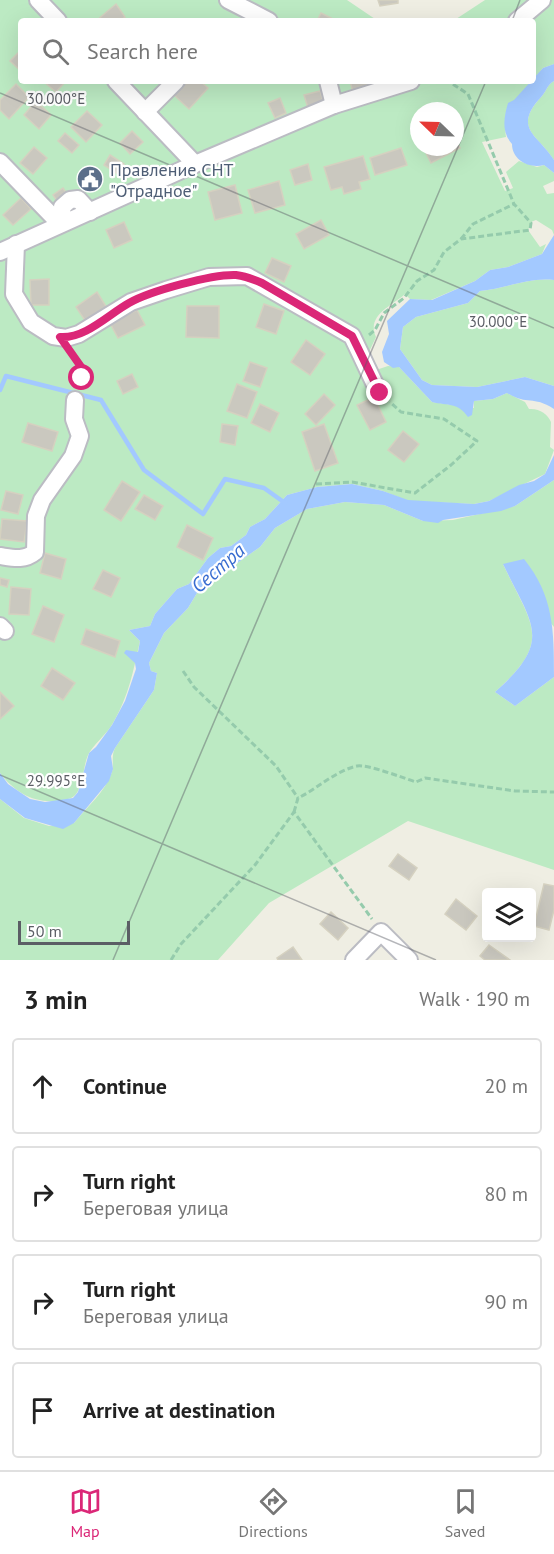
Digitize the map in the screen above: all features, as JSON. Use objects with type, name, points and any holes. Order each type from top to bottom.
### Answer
[{"type":"street","points":[[38,0],[55,18]]},
{"type":"street","points":[[228,0],[263,18]]},
{"type":"street","points":[[521,18],[542,0]]},
{"type":"street","points":[[119,84],[195,164]]},
{"type":"street","points":[[145,112],[173,84]]},
{"type":"street","points":[[329,84],[334,105]]},
{"type":"street","points":[[61,223],[62,207],[70,200],[78,198],[90,212],[334,105],[401,84]]},
{"type":"street","points":[[0,162],[61,223]]},
{"type":"street","points":[[0,252],[61,223]]},
{"type":"street","points":[[16,244],[15,294],[22,309],[37,327],[60,337],[78,334],[131,302],[209,278],[247,276],[352,336],[380,393]]},
{"type":"street","points":[[0,557],[20,559],[30,557],[35,552],[36,516],[42,500],[73,456],[80,436],[74,419],[77,394]]},
{"type":"street","points":[[354,960],[381,932],[409,960]]},
{"type":"path","points":[[453,84],[468,94],[514,204],[531,223],[530,230],[461,239]]},
{"type":"path","points":[[354,340],[372,334],[384,313],[404,298],[417,281],[434,270],[444,252],[461,239],[473,224],[514,204]]},
{"type":"path","points":[[60,337],[84,371],[77,394]]},
{"type":"path","points":[[316,484],[352,482],[415,493],[452,465],[477,441],[444,418],[401,412],[380,393]]},
{"type":"path","points":[[183,671],[194,687],[276,766],[298,798]]},
{"type":"path","points":[[171,960],[181,944],[255,865],[294,812],[298,798],[315,790],[338,774],[358,766],[416,782],[425,778],[515,791],[554,792]]},
{"type":"path","points":[[294,812],[381,932]]},
{"type":"green space","points":[[0,0],[347,0],[374,18],[18,18],[18,84],[530,84],[509,114],[506,121],[506,137],[482,142],[505,191],[513,188],[506,172],[519,161],[537,167],[544,165],[554,173],[554,181],[543,186],[547,194],[554,193],[554,235],[552,230],[536,220],[531,222],[528,230],[540,247],[546,244],[542,254],[508,267],[490,270],[475,281],[431,300],[410,299],[405,294],[377,317],[374,323],[376,337],[368,354],[370,372],[388,366],[399,367],[432,402],[474,408],[474,401],[493,399],[507,393],[525,402],[529,409],[543,412],[551,422],[550,447],[554,450],[545,474],[489,501],[474,504],[408,501],[383,491],[352,484],[317,487],[287,495],[265,519],[250,527],[246,535],[231,546],[220,548],[208,558],[189,584],[177,589],[155,614],[150,626],[129,630],[140,641],[127,693],[113,723],[88,755],[75,795],[68,799],[44,801],[28,796],[13,787],[0,773]]},
{"type":"green space","points":[[485,0],[554,0],[554,64],[543,68],[536,76],[536,18],[458,18]]},
{"type":"green space","points":[[554,81],[554,160],[535,137],[528,124],[533,107]]},
{"type":"green space","points":[[535,280],[554,280],[554,386],[525,377],[477,387],[432,385],[422,380],[400,349],[403,327],[416,317],[468,303],[480,291]]},
{"type":"green space","points":[[554,480],[554,627],[503,564],[529,618],[532,632],[531,645],[525,659],[495,692],[515,706],[554,677],[554,870],[408,821],[269,903],[218,960],[0,960],[0,799],[24,818],[49,826],[74,823],[105,786],[112,772],[115,748],[154,690],[157,673],[151,671],[149,663],[164,633],[188,608],[200,588],[219,580],[226,571],[260,547],[275,528],[307,509],[345,502],[384,505],[423,521],[453,520],[515,506]]},
{"type":"water","points":[[554,64],[554,81],[533,107],[528,124],[535,137],[554,160],[554,173],[544,165],[533,166],[518,159],[506,134],[504,124],[508,103],[514,100],[528,84],[536,84],[536,76],[543,68]]},
{"type":"water","points":[[554,235],[554,280],[535,280],[480,291],[468,303],[416,317],[403,327],[400,349],[422,380],[432,385],[477,387],[525,377],[554,386],[554,409],[540,402],[520,399],[507,393],[493,399],[474,401],[472,415],[468,417],[452,405],[432,402],[399,367],[393,368],[384,362],[382,352],[389,334],[387,321],[410,299],[432,300],[475,281],[490,270],[508,267],[542,254]]},
{"type":"water","name":"Сестра","points":[[554,455],[554,480],[515,506],[501,511],[443,520],[438,523],[423,521],[384,505],[345,502],[307,509],[275,528],[260,547],[226,571],[219,579],[200,588],[188,608],[164,633],[149,663],[151,671],[157,673],[154,690],[111,756],[113,769],[109,781],[74,823],[63,829],[25,818],[0,799],[0,773],[8,784],[30,799],[45,802],[73,798],[78,792],[89,753],[112,725],[125,701],[136,669],[135,663],[124,653],[126,650],[138,652],[140,641],[129,630],[150,626],[155,614],[177,589],[189,584],[208,558],[220,548],[231,546],[246,535],[250,527],[265,519],[287,495],[317,487],[352,484],[408,500],[474,504],[489,501],[519,485],[534,481],[545,474]]},
{"type":"water","points":[[524,559],[534,573],[547,600],[554,644],[554,677],[515,706],[495,692],[525,659],[531,645],[532,631],[529,618],[503,564]]},
{"type":"building","points":[[378,0],[398,0],[398,3],[380,6]]},
{"type":"building","points":[[116,4],[125,17],[124,18],[100,18]]},
{"type":"building","points":[[321,13],[331,18],[318,18]]},
{"type":"building","points":[[18,53],[18,68],[10,61]]},
{"type":"building","points":[[16,84],[29,97],[9,119],[0,110],[0,100]]},
{"type":"building","points":[[47,84],[63,84],[56,92]]},
{"type":"building","points":[[182,84],[203,84],[208,88],[189,109],[173,94]]},
{"type":"building","points":[[351,84],[372,84],[372,87],[353,92]]},
{"type":"building","points":[[320,91],[324,104],[308,108],[304,95]]},
{"type":"building","points":[[280,98],[286,113],[275,118],[268,103]]},
{"type":"building","points":[[36,101],[51,115],[39,129],[24,115]]},
{"type":"building","points":[[87,111],[102,125],[86,142],[71,127]]},
{"type":"building","points":[[132,131],[143,142],[130,154],[120,143]]},
{"type":"building","points":[[65,133],[79,145],[72,153],[58,141]]},
{"type":"building","points":[[34,147],[47,158],[33,174],[20,163]]},
{"type":"building","points":[[401,148],[407,165],[375,175],[370,158]]},
{"type":"building","points":[[110,155],[124,164],[118,174],[104,165]]},
{"type":"building","points":[[363,156],[370,179],[359,182],[361,189],[344,194],[342,187],[331,190],[324,167]]},
{"type":"building","points":[[428,156],[445,156],[431,163]]},
{"type":"building","points":[[308,164],[312,180],[295,185],[290,170]]},
{"type":"building","name":"Правление СНТ \"Отрадное\"","points":[[95,169],[101,183],[85,189],[80,176]]},
{"type":"building","points":[[279,181],[285,205],[255,213],[248,190]]},
{"type":"building","points":[[235,185],[242,213],[215,220],[208,192]]},
{"type":"building","points":[[63,188],[67,194],[57,201],[53,195]]},
{"type":"building","points":[[21,198],[31,209],[13,225],[3,215]]},
{"type":"building","points":[[321,220],[329,235],[304,249],[296,234]]},
{"type":"building","points":[[124,222],[132,240],[114,248],[106,230]]},
{"type":"building","points":[[272,258],[291,266],[284,282],[265,273]]},
{"type":"building","points":[[49,279],[49,305],[31,305],[30,280]]},
{"type":"building","points":[[97,292],[107,308],[86,322],[76,307]]},
{"type":"building","points":[[264,304],[284,311],[276,334],[256,327]]},
{"type":"building","points":[[187,306],[219,306],[219,338],[186,337]]},
{"type":"building","points":[[137,310],[145,325],[118,338],[110,323]]},
{"type":"building","points":[[306,340],[325,354],[310,375],[291,362]]},
{"type":"building","points":[[250,362],[267,368],[260,387],[243,381]]},
{"type":"building","points":[[132,374],[138,387],[123,394],[117,381]]},
{"type":"building","points":[[237,384],[257,392],[247,418],[227,411]]},
{"type":"building","points":[[324,394],[335,405],[316,425],[305,414]]},
{"type":"building","points":[[374,397],[386,422],[370,430],[357,405]]},
{"type":"building","points":[[260,404],[279,413],[270,432],[251,423]]},
{"type":"building","points":[[28,423],[58,432],[52,451],[22,442]]},
{"type":"building","points":[[222,424],[238,426],[235,445],[220,442]]},
{"type":"building","points":[[324,424],[338,463],[315,471],[302,432]]},
{"type":"building","points":[[403,431],[419,444],[404,462],[388,450]]},
{"type":"building","points":[[122,481],[140,492],[121,521],[104,510]]},
{"type":"building","points":[[6,491],[23,495],[18,514],[1,510]]},
{"type":"building","points":[[144,495],[163,506],[155,520],[135,509]]},
{"type":"building","points":[[2,519],[27,521],[24,542],[0,539]]},
{"type":"building","points":[[187,525],[213,538],[203,560],[177,547]]},
{"type":"building","points":[[45,553],[66,559],[61,579],[40,573]]},
{"type":"building","points":[[103,570],[120,578],[111,597],[93,589]]},
{"type":"building","points":[[0,578],[9,580],[7,587],[0,585]]},
{"type":"building","points":[[11,587],[31,589],[29,615],[9,614]]},
{"type":"building","points":[[43,606],[64,615],[54,642],[32,634]]},
{"type":"building","points":[[86,629],[120,641],[115,657],[81,644]]},
{"type":"building","points":[[52,668],[75,683],[63,700],[41,686]]},
{"type":"building","points":[[0,692],[14,706],[0,719]]},
{"type":"building","points":[[398,854],[417,868],[409,880],[389,866]]},
{"type":"building","points":[[544,884],[554,886],[554,910],[549,930],[536,927]]},
{"type":"building","points":[[456,899],[477,916],[466,930],[445,914]]},
{"type":"building","points":[[331,912],[348,928],[338,940],[320,924]]},
{"type":"building","points":[[489,945],[510,960],[485,960],[480,956]]},
{"type":"building","points":[[293,947],[302,960],[278,960],[277,958]]},
{"type":"waterway","points":[[0,390],[6,376],[101,400],[144,470],[203,514],[225,479],[264,488],[285,503]]},
{"type":"place","name":"Правление СНТ \"Отрадное\"","points":[[90,179]]},
{"type":"route","points":[[82,378],[84,371],[60,337],[66,338],[78,334],[131,302],[209,278],[233,275],[247,276],[262,283],[352,336],[380,393]]}]
